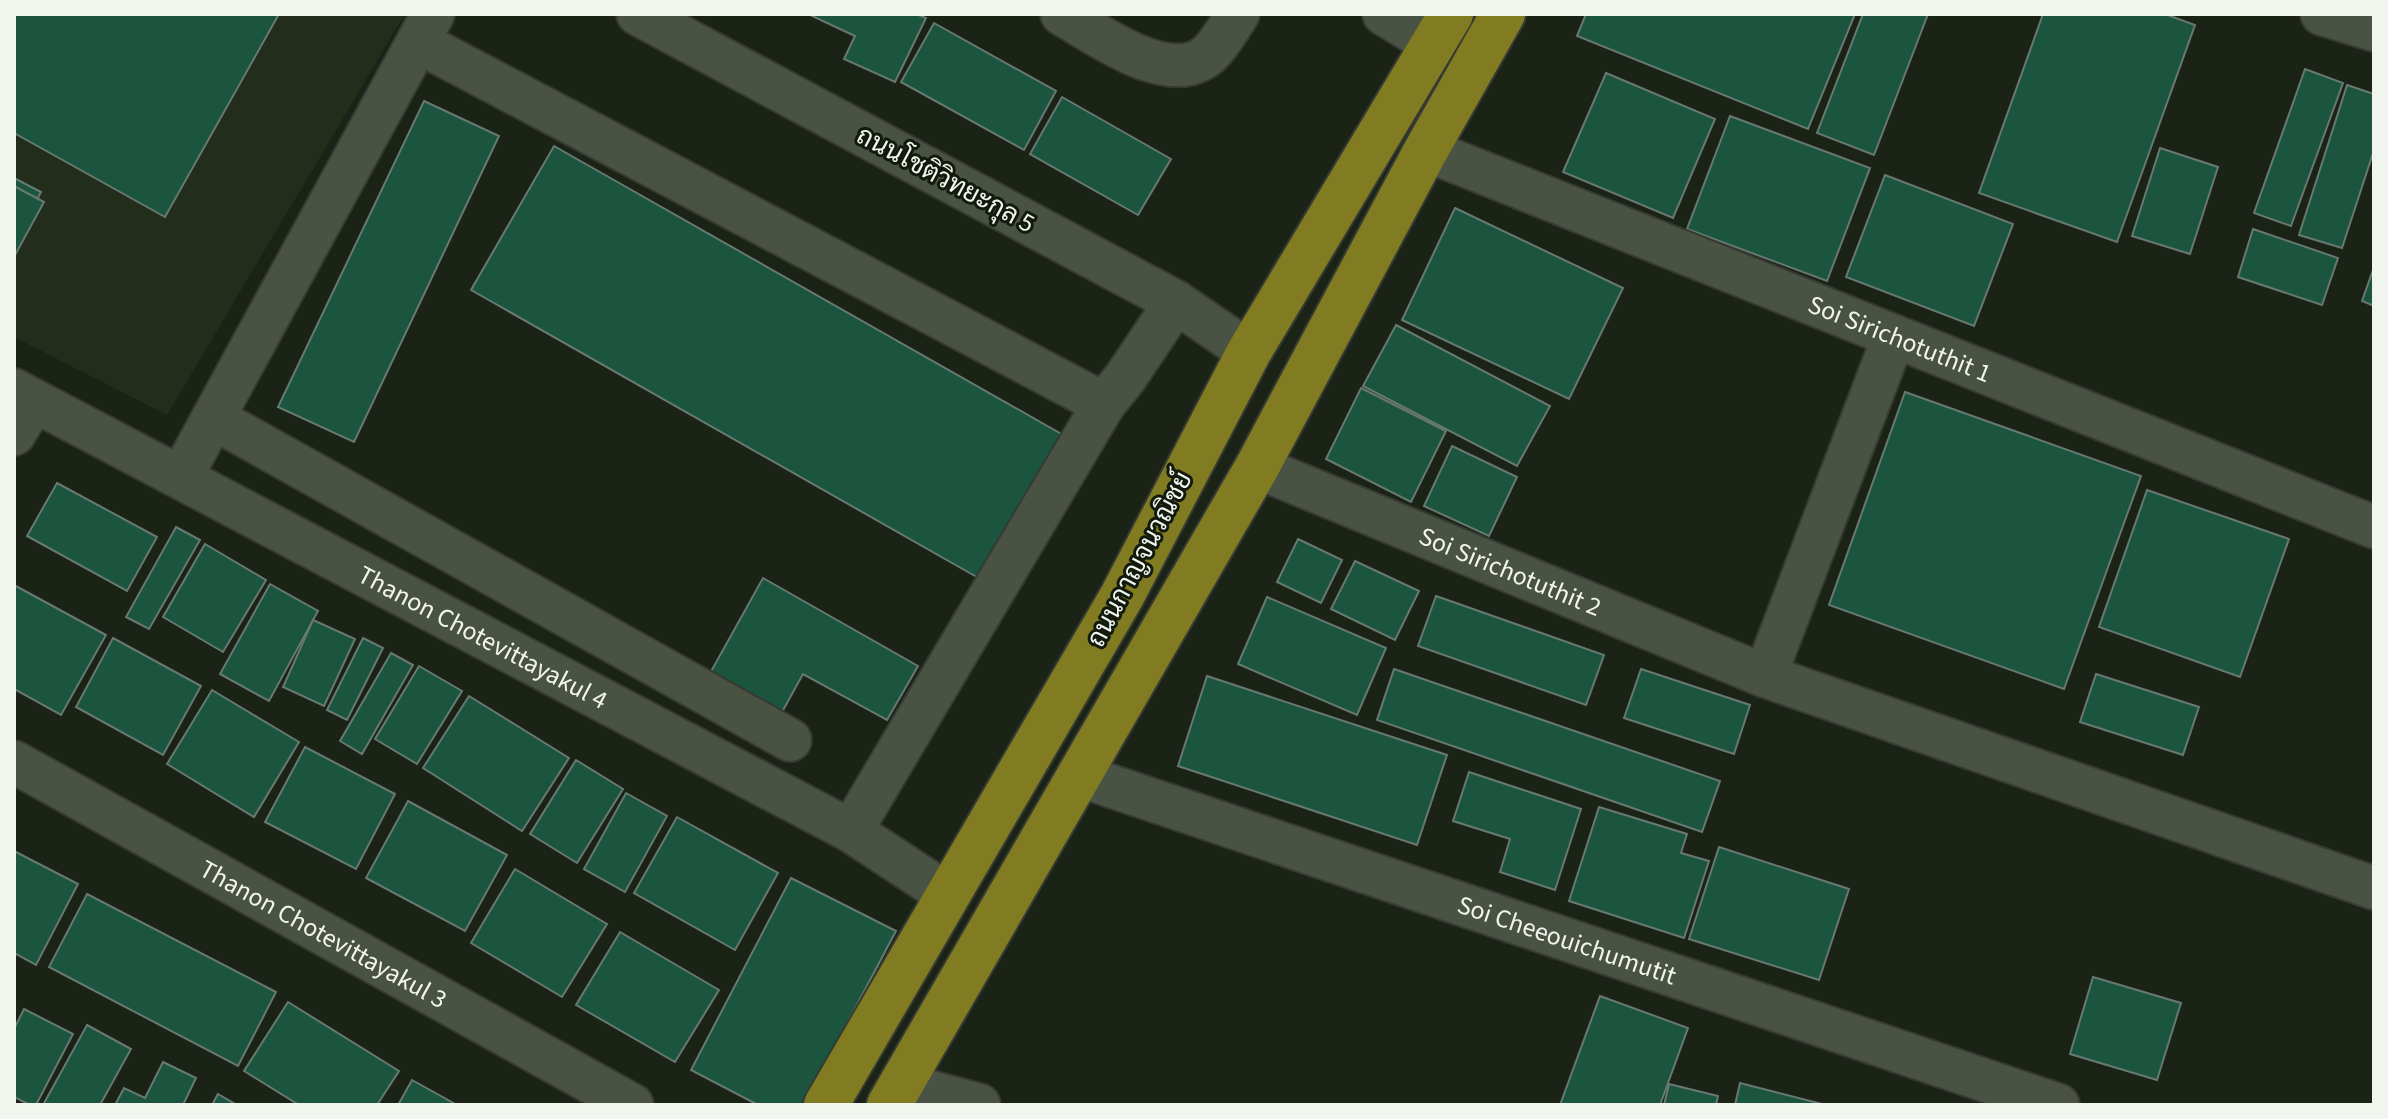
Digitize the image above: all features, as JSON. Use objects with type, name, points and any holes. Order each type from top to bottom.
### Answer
[{"type":"main road","name":"ถนนกาญจนวณิชย์","points":[[895,1095],[1257,467],[1426,150],[1503,14]]},
{"type":"main road","name":"ถนนกาญจนวณิชย์","points":[[826,1105],[1122,596],[1249,352],[1442,29]]},
{"type":"street","name":"ถนนโชติวิทยะกุล 5","points":[[638,14],[1176,302],[1249,352]]},
{"type":"street","points":[[1062,14],[1132,53],[1166,65],[1191,63],[1205,57],[1238,14]]},
{"type":"street","points":[[1384,14],[1442,29]]},
{"type":"street","points":[[2322,14],[2374,30]]},
{"type":"street","points":[[181,477],[426,28],[1104,404]]},
{"type":"street","name":"Soi Sirichotuthit 1","points":[[1426,150],[2374,527]]},
{"type":"street","points":[[851,831],[1104,404],[1176,302]]},
{"type":"street","points":[[1765,676],[1894,336]]},
{"type":"street","name":"Thanon Chotevittayakul 4","points":[[21,408],[181,477],[851,831],[947,894]]},
{"type":"street","points":[[213,418],[790,740]]},
{"type":"street","name":"Soi Sirichotuthit 2","points":[[1257,467],[1765,676],[2374,888]]},
{"type":"street","name":"Thanon Chotevittayakul 3","points":[[14,762],[632,1105]]},
{"type":"street","name":"Soi Cheeouichumutit","points":[[1078,775],[2058,1105]]},
{"type":"street","points":[[895,1095],[979,1105]]},
{"type":"shaded area","points":[[14,14],[405,14],[167,415],[14,337]]},
{"type":"building","points":[[14,14],[279,14],[165,217],[14,133]]},
{"type":"building","points":[[916,14],[926,18],[895,82],[844,59],[855,36],[812,16]]},
{"type":"building","points":[[1586,14],[1855,14],[1808,129],[1577,36]]},
{"type":"building","points":[[1863,14],[1928,14],[1874,155],[1817,133]]},
{"type":"building","points":[[2043,14],[2165,14],[2195,25],[2117,242],[1979,193]]},
{"type":"building","points":[[934,23],[1056,91],[1024,150],[901,82]]},
{"type":"building","points":[[2305,69],[2343,83],[2291,226],[2254,213]]},
{"type":"building","points":[[1606,73],[1715,119],[1673,218],[1563,172]]},
{"type":"building","points":[[2347,85],[2374,94],[2374,150],[2342,248],[2299,235]]},
{"type":"building","points":[[1062,97],[1171,159],[1138,215],[1030,154]]},
{"type":"building","points":[[424,101],[499,136],[354,442],[278,407]]},
{"type":"building","points":[[1730,116],[1870,168],[1827,281],[1687,229]]},
{"type":"building","points":[[554,146],[1065,436],[982,580],[471,290]]},
{"type":"building","points":[[2160,148],[2218,167],[2190,254],[2132,236]]},
{"type":"building","points":[[1885,175],[2013,224],[1974,326],[1846,277]]},
{"type":"building","points":[[14,178],[41,192],[14,243]]},
{"type":"building","points":[[14,186],[44,202],[14,257]]},
{"type":"building","points":[[1455,208],[1623,288],[1569,399],[1402,320]]},
{"type":"building","points":[[2253,229],[2338,258],[2322,305],[2238,277]]},
{"type":"building","points":[[2374,267],[2374,306],[2362,301]]},
{"type":"building","points":[[1396,325],[1550,406],[1517,466],[1363,386]]},
{"type":"building","points":[[1361,388],[1446,431],[1411,502],[1326,459]]},
{"type":"building","points":[[1905,392],[2141,476],[2064,689],[1829,605]]},
{"type":"building","points":[[1452,446],[1517,477],[1489,536],[1424,506]]},
{"type":"building","points":[[57,483],[157,537],[127,591],[27,536]]},
{"type":"building","points":[[2147,490],[2289,539],[2240,677],[2099,627]]},
{"type":"building","points":[[176,527],[200,540],[149,629],[126,617]]},
{"type":"building","points":[[1298,539],[1342,560],[1321,603],[1277,582]]},
{"type":"building","points":[[205,544],[266,580],[223,652],[163,617]]},
{"type":"building","points":[[1355,561],[1419,591],[1395,640],[1331,609]]},
{"type":"building","points":[[763,578],[918,666],[887,720],[803,674],[781,714],[709,675]]},
{"type":"building","points":[[270,584],[318,611],[269,701],[220,674]]},
{"type":"building","points":[[14,585],[106,635],[61,715],[14,689]]},
{"type":"building","points":[[1436,596],[1604,655],[1586,705],[1418,646]]},
{"type":"building","points":[[1267,597],[1386,648],[1357,715],[1238,664]]},
{"type":"building","points":[[313,620],[355,639],[324,706],[283,687]]},
{"type":"building","points":[[113,638],[201,686],[163,755],[76,707]]},
{"type":"building","points":[[363,638],[383,648],[347,720],[327,710]]},
{"type":"building","points":[[391,653],[413,665],[362,754],[340,741]]},
{"type":"building","points":[[419,666],[462,691],[417,764],[375,739]]},
{"type":"building","points":[[1394,669],[1720,781],[1702,832],[1377,720]]},
{"type":"building","points":[[1641,669],[1750,705],[1734,754],[1624,718]]},
{"type":"building","points":[[2096,674],[2199,707],[2183,755],[2080,722]]},
{"type":"building","points":[[1207,676],[1447,755],[1417,845],[1178,766]]},
{"type":"building","points":[[212,690],[299,742],[254,817],[167,764]]},
{"type":"building","points":[[469,696],[569,758],[522,831],[423,768]]},
{"type":"building","points":[[305,747],[395,794],[356,869],[265,822]]},
{"type":"building","points":[[576,760],[623,789],[577,863],[530,834]]},
{"type":"building","points":[[1469,772],[1581,809],[1555,890],[1500,872],[1510,839],[1453,821]]},
{"type":"building","points":[[626,793],[667,816],[625,892],[584,869]]},
{"type":"building","points":[[408,801],[507,855],[465,931],[366,878]]},
{"type":"building","points":[[1599,807],[1687,834],[1681,853],[1709,861],[1684,938],[1569,901]]},
{"type":"building","points":[[677,817],[778,873],[735,950],[634,893]]},
{"type":"building","points":[[1719,847],[1849,889],[1819,980],[1689,939]]},
{"type":"building","points":[[14,851],[78,884],[36,965],[14,953]]},
{"type":"building","points":[[515,869],[607,924],[562,997],[471,943]]},
{"type":"building","points":[[791,878],[896,931],[804,1105],[758,1105],[691,1070]]},
{"type":"building","points":[[87,894],[276,992],[238,1066],[49,967]]},
{"type":"building","points":[[620,932],[719,990],[675,1062],[576,1005]]},
{"type":"building","points":[[2093,977],[2181,1003],[2157,1080],[2070,1054]]},
{"type":"building","points":[[1600,996],[1688,1028],[1660,1105],[1560,1105]]},
{"type":"building","points":[[288,1002],[399,1071],[377,1105],[299,1105],[244,1071]]},
{"type":"building","points":[[24,1009],[73,1034],[36,1105],[14,1097],[14,1029]]},
{"type":"building","points":[[87,1025],[131,1049],[100,1105],[43,1105]]},
{"type":"building","points":[[163,1062],[196,1078],[183,1105],[115,1105],[124,1088],[145,1098]]},
{"type":"building","points":[[412,1080],[457,1105],[398,1105]]},
{"type":"building","points":[[1740,1083],[1826,1105],[1735,1105]]},
{"type":"building","points":[[1669,1084],[1718,1096],[1716,1105],[1664,1105]]},
{"type":"building","points":[[218,1094],[237,1105],[212,1105]]}]
